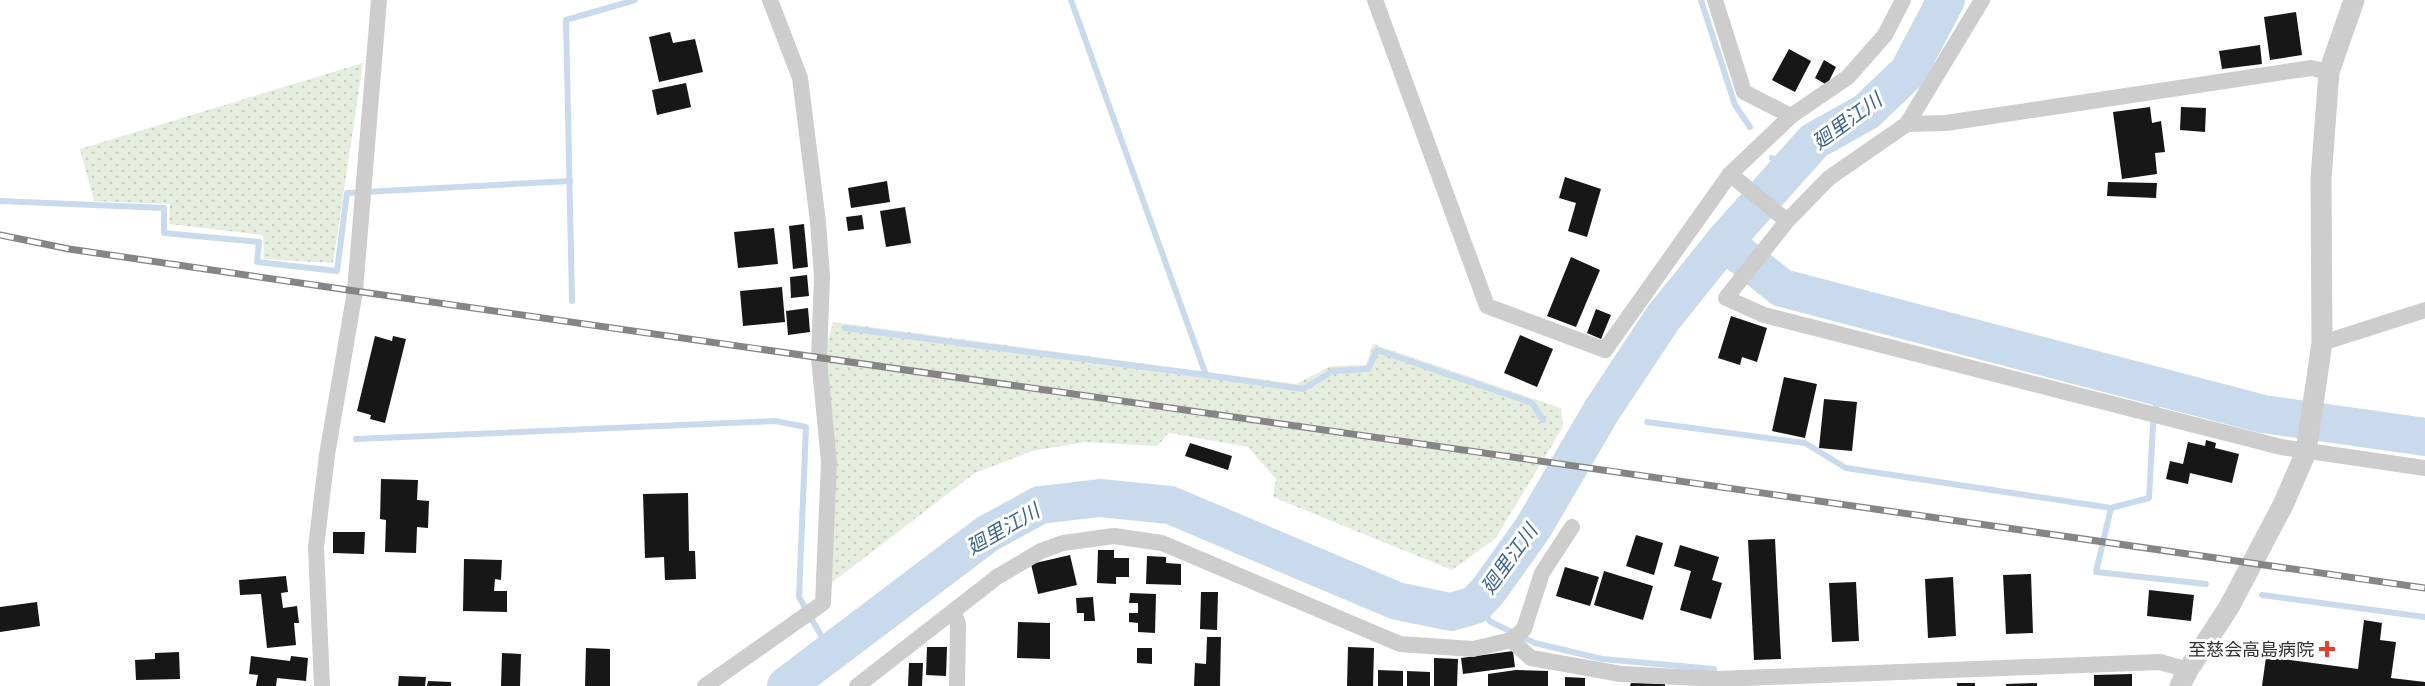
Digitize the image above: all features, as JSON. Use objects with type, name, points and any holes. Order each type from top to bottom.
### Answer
[{"type":"street","points":[[322,686],[316,547],[327,455],[355,291],[379,0]]},
{"type":"street","points":[[705,686],[823,603],[829,462],[819,358],[822,277],[804,98],[800,78],[771,0]]},
{"type":"street","points":[[1375,0],[1487,306],[1605,350],[1730,174],[1791,116],[1848,77],[1885,35],[1903,0]]},
{"type":"street","points":[[1715,0],[1744,92],[1791,116]]},
{"type":"street","points":[[1982,0],[1907,124],[1829,178],[1787,221],[1726,298],[1764,315],[2306,452],[2425,468]]},
{"type":"street","points":[[1572,527],[1542,573],[1518,634],[1531,658],[1621,680],[1718,679],[2160,662],[2184,678],[2229,607],[2283,505],[2306,452],[2322,343],[2321,178],[2330,72],[2354,0]]},
{"type":"street","points":[[1907,124],[1946,123],[2311,68],[2330,72]]},
{"type":"street","points":[[1730,174],[1787,221]]},
{"type":"street","points":[[2322,343],[2425,310]]},
{"type":"street","points":[[857,686],[954,613],[997,577],[1041,551],[1063,543],[1114,536],[1162,543],[1400,644],[1473,649],[1518,634]]},
{"type":"street","points":[[954,613],[958,624],[957,686]]},
{"type":"green space","points":[[363,63],[333,263],[264,259],[263,235],[169,224],[170,204],[94,201],[80,149]]},
{"type":"green space","points":[[833,322],[1296,384],[1331,366],[1366,365],[1373,344],[1561,408],[1563,427],[1495,539],[1452,570],[1273,497],[1276,479],[1248,447],[1169,433],[1157,446],[1085,442],[1032,451],[975,473],[830,584],[837,462],[826,348]]},
{"type":"building","points":[[2296,12],[2302,55],[2270,60],[2264,17]]},
{"type":"building","points":[[670,32],[673,43],[695,39],[703,72],[659,82],[649,37]]},
{"type":"building","points":[[2260,45],[2262,64],[2222,69],[2219,51]]},
{"type":"building","points":[[1789,49],[1811,61],[1795,92],[1772,80]]},
{"type":"building","points":[[1824,60],[1836,67],[1827,85],[1815,78]]},
{"type":"building","points":[[686,83],[691,107],[657,115],[652,90]]},
{"type":"building","points":[[2150,107],[2152,123],[2161,121],[2165,152],[2155,153],[2157,174],[2122,179],[2113,112]]},
{"type":"building","points":[[2181,107],[2206,108],[2205,132],[2180,130]]},
{"type":"building","points":[[1565,177],[1601,189],[1587,237],[1568,231],[1576,203],[1559,198]]},
{"type":"building","points":[[887,181],[890,202],[851,208],[848,188]]},
{"type":"building","points":[[2108,182],[2157,183],[2156,198],[2107,196]]},
{"type":"building","points":[[905,207],[911,243],[886,247],[880,211]]},
{"type":"building","points":[[862,215],[864,229],[848,231],[846,217]]},
{"type":"building","points":[[804,224],[808,267],[793,269],[789,226]]},
{"type":"building","points":[[774,228],[778,264],[738,268],[734,232]]},
{"type":"building","points":[[1571,257],[1600,270],[1576,327],[1547,316]]},
{"type":"building","points":[[807,275],[809,296],[791,298],[790,277]]},
{"type":"building","points":[[782,287],[785,322],[743,326],[740,291]]},
{"type":"building","points":[[808,308],[810,332],[788,335],[786,311]]},
{"type":"building","points":[[1596,309],[1611,315],[1601,339],[1587,333]]},
{"type":"building","points":[[1731,316],[1767,328],[1757,362],[1742,357],[1740,365],[1718,358]]},
{"type":"building","points":[[1520,335],[1553,349],[1537,387],[1504,373]]},
{"type":"building","points":[[375,336],[392,341],[393,336],[406,339],[385,423],[370,419],[371,415],[357,411]]},
{"type":"building","points":[[1784,377],[1817,384],[1805,438],[1772,431]]},
{"type":"building","points":[[1824,399],[1857,402],[1852,451],[1819,448]]},
{"type":"building","points":[[2206,440],[2216,443],[2215,448],[2239,454],[2232,483],[2190,473],[2188,484],[2166,479],[2170,461],[2183,464],[2188,442],[2205,446]]},
{"type":"building","points":[[1190,443],[1232,456],[1228,470],[1185,456]]},
{"type":"building","points":[[381,479],[418,480],[417,500],[429,501],[428,528],[417,527],[416,553],[385,552],[386,520],[380,519]]},
{"type":"building","points":[[688,493],[689,551],[695,551],[696,579],[665,580],[664,557],[645,558],[643,494]]},
{"type":"building","points":[[333,532],[365,532],[364,554],[333,553]]},
{"type":"building","points":[[1636,535],[1663,543],[1654,575],[1626,566]]},
{"type":"building","points":[[1775,539],[1781,659],[1754,660],[1748,540]]},
{"type":"building","points":[[1680,545],[1719,557],[1712,580],[1722,583],[1711,619],[1680,610],[1691,571],[1674,566]]},
{"type":"building","points":[[1098,550],[1114,550],[1114,558],[1129,558],[1129,577],[1116,577],[1116,584],[1097,583]]},
{"type":"building","points":[[1070,555],[1077,585],[1038,594],[1031,564]]},
{"type":"building","points":[[1147,556],[1166,557],[1166,563],[1181,564],[1181,585],[1146,584]]},
{"type":"building","points":[[464,559],[502,560],[501,580],[495,579],[494,591],[507,591],[507,612],[463,611]]},
{"type":"building","points":[[1565,567],[1599,577],[1590,606],[1556,596]]},
{"type":"building","points":[[1604,571],[1653,586],[1643,620],[1594,605]]},
{"type":"building","points":[[2031,574],[2033,633],[2006,634],[2003,575]]},
{"type":"building","points":[[286,576],[288,592],[281,593],[283,608],[297,606],[299,623],[294,623],[296,645],[267,648],[261,594],[240,595],[239,580]]},
{"type":"building","points":[[1953,577],[1956,636],[1928,638],[1925,579]]},
{"type":"building","points":[[1856,582],[1859,641],[1832,642],[1829,583]]},
{"type":"building","points":[[2149,590],[2194,595],[2191,621],[2147,616]]},
{"type":"building","points":[[1201,592],[1218,592],[1217,630],[1200,629]]},
{"type":"building","points":[[1130,593],[1156,594],[1155,633],[1138,632],[1138,623],[1129,622],[1129,613],[1138,613],[1138,603],[1129,603]]},
{"type":"building","points":[[1093,597],[1095,621],[1084,621],[1084,613],[1077,613],[1076,598]]},
{"type":"building","points":[[37,602],[40,626],[0,632],[0,607]]},
{"type":"building","points":[[2364,620],[2382,623],[2380,640],[2396,642],[2391,678],[2425,682],[2425,686],[2262,686],[2266,657],[2358,669]]},
{"type":"building","points":[[1018,622],[1050,623],[1050,659],[1017,658]]},
{"type":"building","points":[[1207,637],[1221,637],[1220,686],[1194,686],[1195,663],[1206,664]]},
{"type":"building","points":[[927,647],[947,647],[946,676],[926,675]]},
{"type":"building","points":[[1348,647],[1374,648],[1373,686],[1347,686]]},
{"type":"building","points":[[586,648],[610,649],[610,686],[585,686]]},
{"type":"building","points":[[1137,648],[1152,648],[1152,664],[1137,663]]},
{"type":"building","points":[[1513,651],[1515,667],[1463,674],[1461,658]]},
{"type":"building","points":[[179,652],[180,679],[136,680],[135,660],[155,659],[155,653]]},
{"type":"building","points":[[502,653],[521,654],[520,686],[501,686]]},
{"type":"building","points":[[251,656],[290,661],[291,656],[308,658],[306,681],[277,678],[276,686],[256,686],[258,675],[249,674]]},
{"type":"building","points":[[1434,658],[1458,659],[1457,686],[1434,686]]},
{"type":"building","points":[[909,663],[923,663],[922,686],[908,686]]},
{"type":"building","points":[[1378,670],[1403,671],[1403,686],[1378,686]]},
{"type":"building","points":[[1516,670],[1548,671],[1548,686],[1488,686],[1488,674]]},
{"type":"building","points":[[1407,671],[1430,672],[1430,686],[1407,686]]},
{"type":"building","points":[[2132,674],[2132,686],[2094,686],[2094,675]]},
{"type":"building","points":[[399,676],[426,677],[425,686],[398,686]]},
{"type":"building","points":[[1565,677],[1585,678],[1585,686],[1565,686]]},
{"type":"building","points":[[428,681],[451,682],[451,686],[427,686]]},
{"type":"building","points":[[1631,683],[1665,684],[1665,686],[1630,686]]},
{"type":"building","points":[[1957,683],[1975,683],[1975,686],[1957,686]]},
{"type":"building","points":[[2037,683],[2037,686],[2006,686],[2006,684]]},
{"type":"waterway","points":[[572,301],[566,20],[635,0]]},
{"type":"waterway","points":[[1071,0],[1206,375],[1303,389],[1333,371],[1368,369],[1377,350],[1532,403],[1543,420]]},
{"type":"waterway","points":[[1701,0],[1735,105],[1750,127]]},
{"type":"waterway","name":"廻里江川","points":[[786,686],[987,534],[1040,505],[1100,498],[1170,505],[1397,601],[1451,612],[1475,605],[1488,591],[1533,528],[1602,410],[1663,318],[1724,242],[1814,141],[1866,112],[1908,72],[1946,0]]},
{"type":"waterway","points":[[1772,158],[1788,168]]},
{"type":"waterway","points":[[0,201],[164,208],[164,233],[259,242],[257,262],[337,271],[347,193],[570,181]]},
{"type":"waterway","points":[[1724,242],[1782,288],[2263,414],[2425,437]]},
{"type":"waterway","points":[[845,328],[1206,375]]},
{"type":"waterway","points":[[1647,422],[1805,443],[1846,468],[2111,508],[2149,498],[2153,425],[2160,387]]},
{"type":"waterway","points":[[356,439],[775,421],[806,427],[799,597],[831,653]]},
{"type":"waterway","points":[[2111,508],[2096,572],[2206,584]]},
{"type":"waterway","points":[[2262,595],[2425,617]]},
{"type":"waterway","points":[[1475,605],[1491,622],[1535,643],[1602,659],[1714,669]]},
{"type":"railway","points":[[0,235],[69,249],[355,291],[2425,588]]},
{"type":"place","name":"至慈会高島病院","points":[[2327,649]]}]
